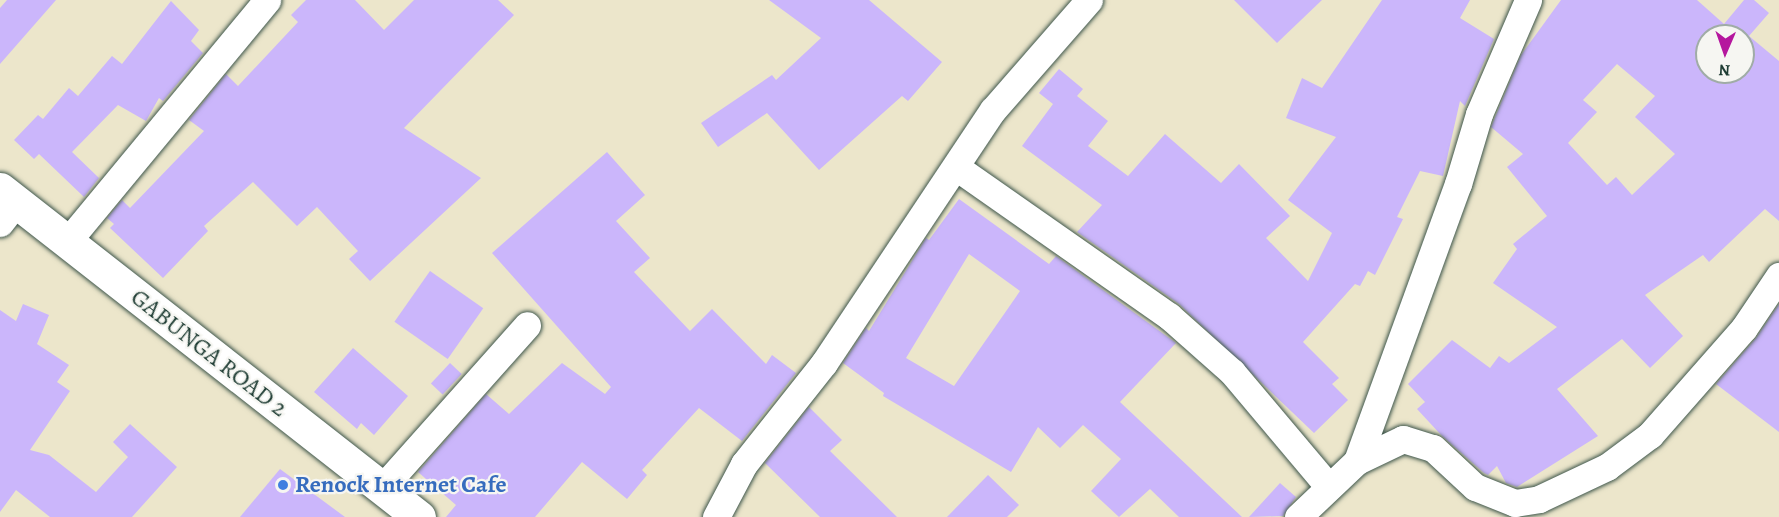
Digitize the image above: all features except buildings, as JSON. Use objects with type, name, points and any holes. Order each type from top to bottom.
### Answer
[{"type":"street","points":[[67,242],[267,0]]},
{"type":"street","points":[[1357,461],[1458,184],[1479,114],[1528,0]]},
{"type":"street","points":[[716,517],[744,464],[824,363],[993,110],[1073,6]]},
{"type":"street","points":[[956,167],[1168,316],[1232,372],[1328,486]]},
{"type":"street","name":"GABUNGA ROAD 2","points":[[6,204],[67,242],[397,506]]},
{"type":"street","points":[[1298,517],[1328,486],[1357,461],[1403,439],[1420,442],[1433,448],[1475,487],[1515,503],[1539,499],[1607,467],[1650,435],[1744,328],[1779,276]]},
{"type":"street","points":[[397,506],[527,325]]},
{"type":"place","name":"Renock Internet Cafe","points":[[283,485]]}]
